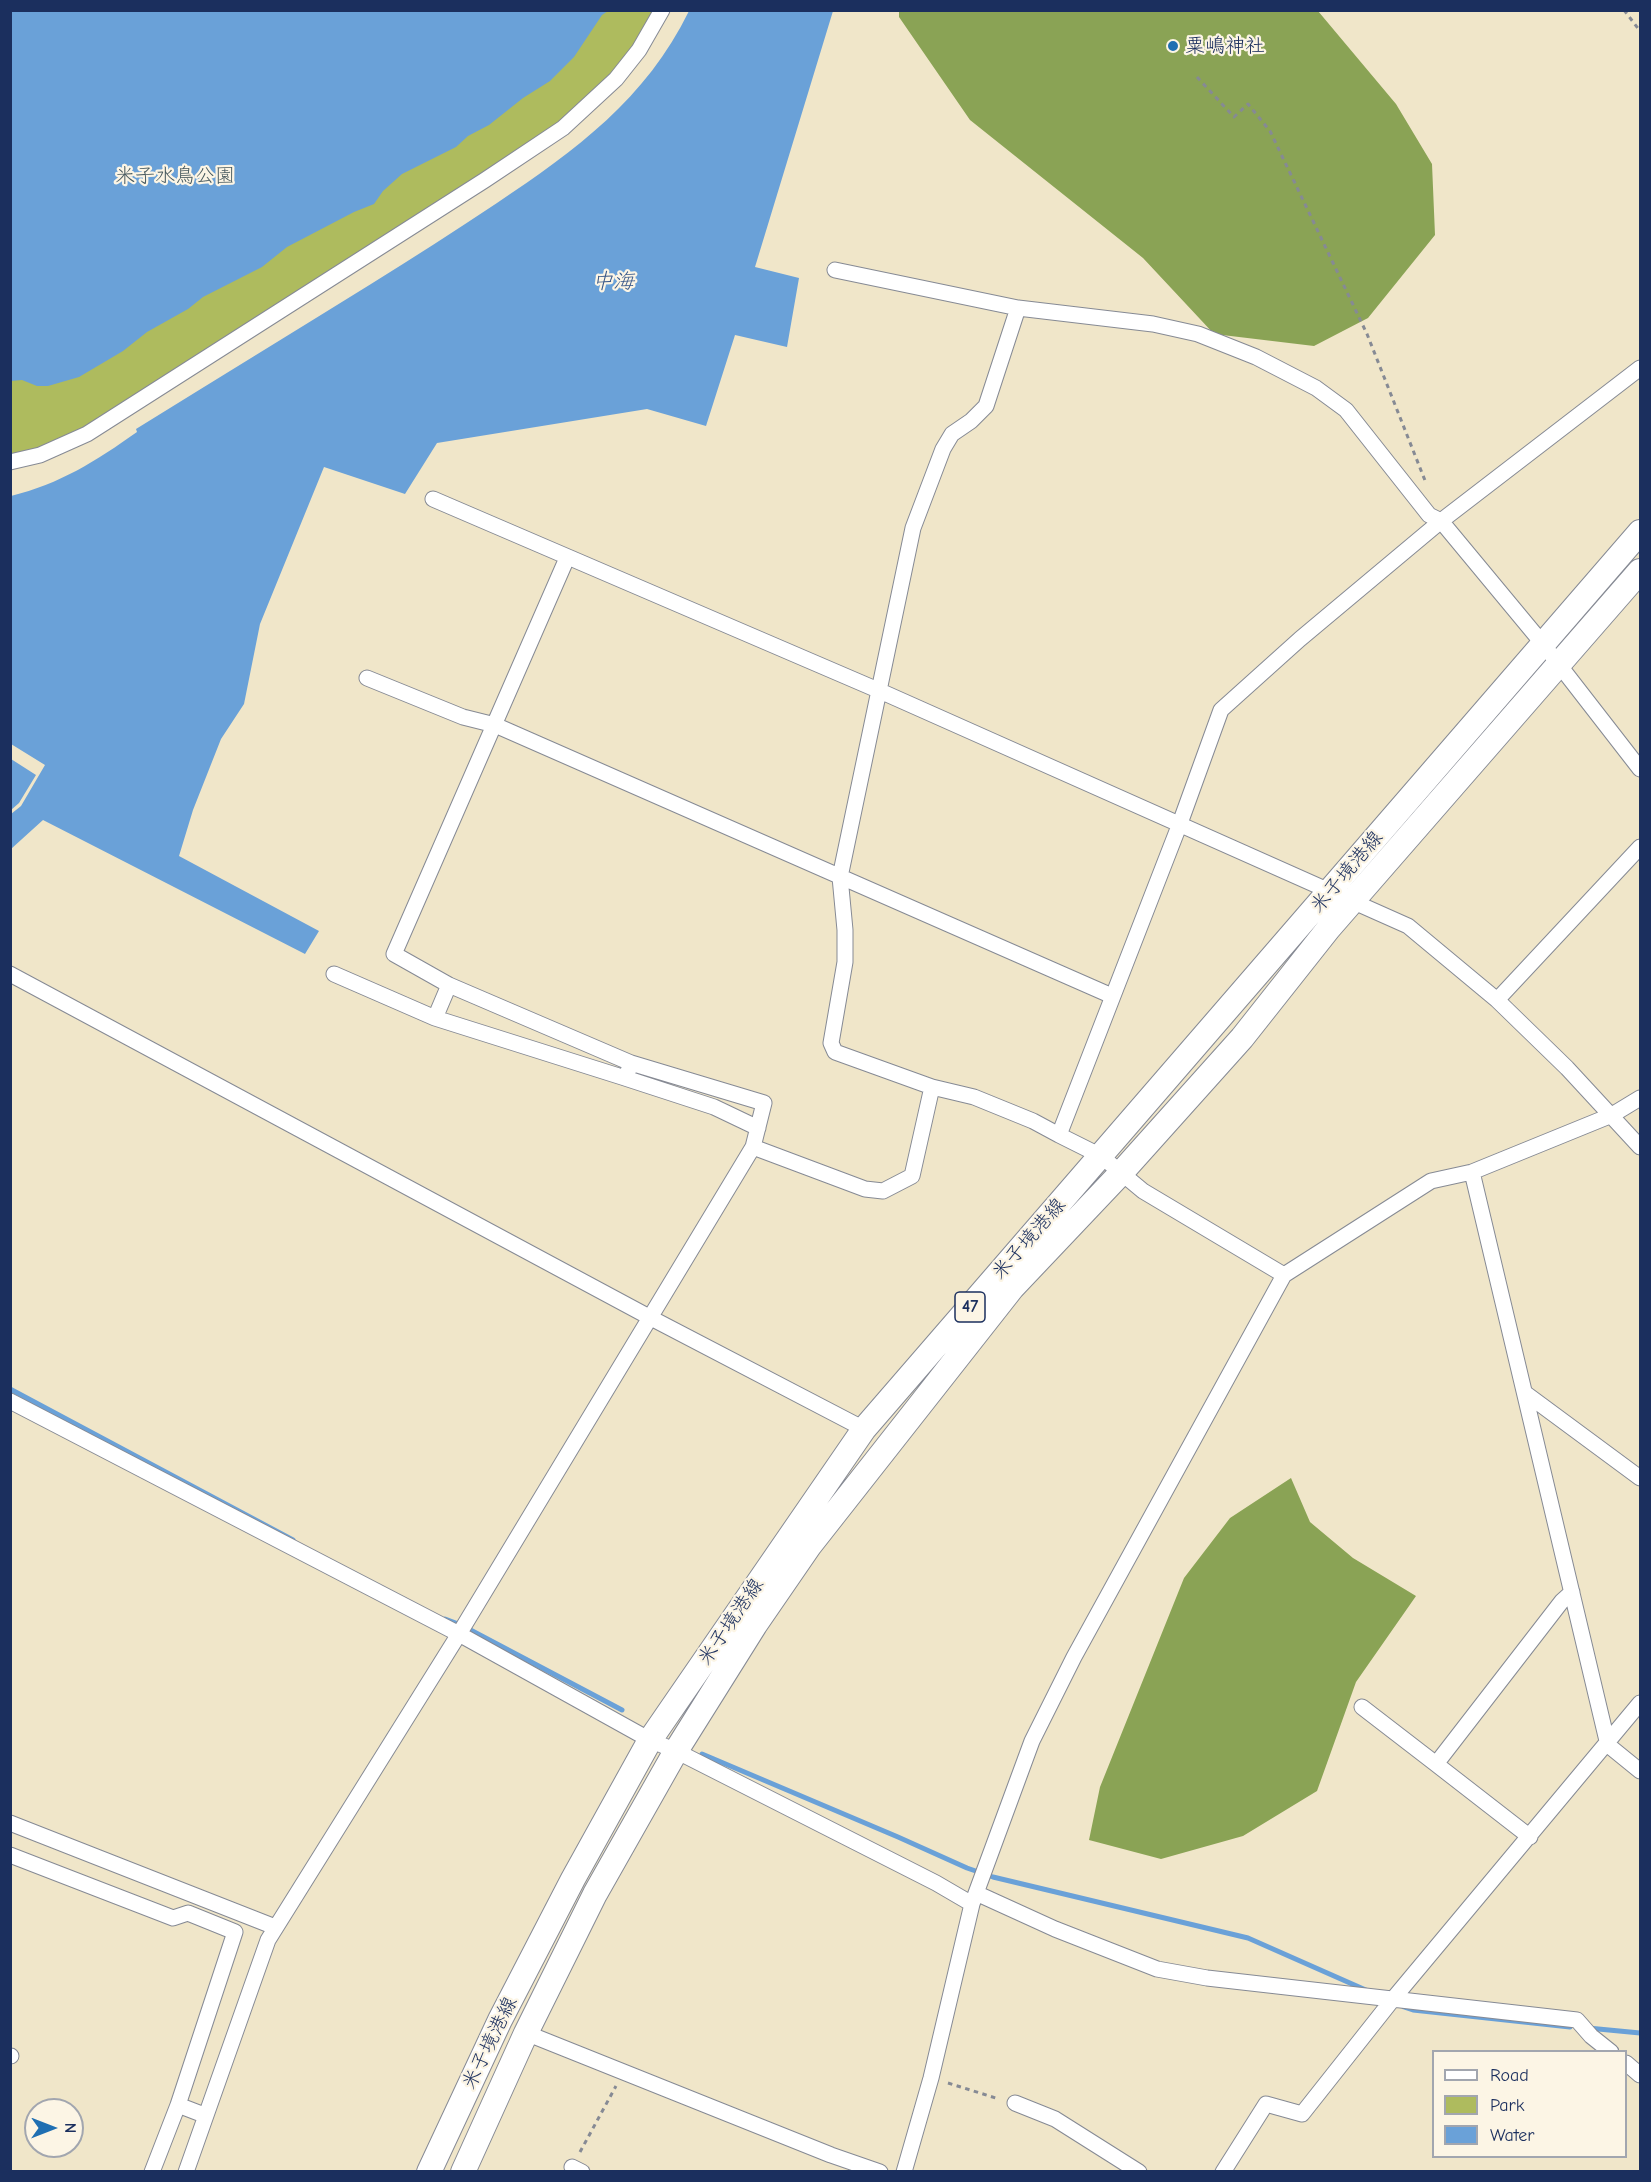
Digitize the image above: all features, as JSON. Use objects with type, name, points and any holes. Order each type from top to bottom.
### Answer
[{"type":"main road","name":"米子境港線","points":[[463,2172],[526,2033],[595,1894],[676,1751],[755,1625],[810,1545],[1012,1287],[1121,1173],[1242,1038],[1329,928],[1341,898],[1543,644],[1641,532]]},
{"type":"main road","name":"米子境港線","points":[[429,2172],[500,2020],[573,1879],[650,1740],[864,1429],[1101,1156],[1341,898],[1457,779],[1641,571]]},
{"type":"street","points":[[10,462],[40,455],[87,434],[563,128],[615,79],[639,50],[662,10]]},
{"type":"street","points":[[835,270],[1018,308],[1153,324],[1198,334],[1256,357],[1316,388],[1346,410],[1429,515],[1441,521],[1543,644],[1641,769]]},
{"type":"street","points":[[1018,308],[986,406],[971,422],[952,434],[943,449],[913,528],[840,877],[845,930],[844,962],[831,1043],[836,1052],[932,1087],[974,1097],[1033,1121],[1101,1156],[1143,1191],[1284,1275]]},
{"type":"street","points":[[1059,1135],[1179,826],[1221,710],[1300,639],[1441,521],[1641,368]]},
{"type":"street","points":[[432,499],[880,691],[1407,926],[1497,1000],[1641,1147]]},
{"type":"street","points":[[186,2172],[267,1940],[459,1634],[753,1147],[764,1103],[631,1063],[449,985],[394,954],[567,558]]},
{"type":"street","points":[[367,678],[463,717],[495,725],[1112,996]]},
{"type":"street","points":[[1497,1000],[1641,848]]},
{"type":"street","points":[[10,974],[864,1429]]},
{"type":"street","points":[[334,974],[435,1018],[714,1107],[758,1128]]},
{"type":"street","points":[[435,1018],[449,985]]},
{"type":"street","points":[[625,1078],[631,1063]]},
{"type":"street","points":[[753,1147],[865,1189],[883,1191],[912,1176],[932,1087]]},
{"type":"street","points":[[904,2172],[931,2078],[974,1898],[1032,1741],[1068,1667],[1284,1275],[1431,1181],[1472,1172],[1612,1115],[1641,1098]]},
{"type":"street","points":[[1472,1172],[1608,1745],[1641,1771]]},
{"type":"street","points":[[1525,1393],[1641,1478]]},
{"type":"street","points":[[10,1401],[459,1634],[650,1740],[936,1882],[974,1898],[1157,1969],[1207,1978],[1576,2020],[1608,2050]]},
{"type":"street","points":[[1436,1764],[1562,1601],[1572,1592]]},
{"type":"street","points":[[1224,2172],[1266,2104],[1302,2114],[1393,1999],[1641,1703]]},
{"type":"street","points":[[1362,1707],[1530,1837]]},
{"type":"street","points":[[10,1823],[275,1927]]},
{"type":"street","points":[[10,1855],[173,1918],[188,1912],[235,1932],[178,2105],[152,2172]]},
{"type":"street","points":[[526,2033],[831,2155],[880,2172]]},
{"type":"street","points":[[1627,2064],[1641,2075]]},
{"type":"street","points":[[1015,2103],[1056,2120],[1139,2172]]},
{"type":"street","points":[[178,2105],[204,2115]]},
{"type":"path","points":[[1624,10],[1641,31]]},
{"type":"path","points":[[1197,77],[1234,117],[1248,104],[1270,131],[1366,334],[1428,488]]},
{"type":"path","points":[[577,2169],[624,2071]]},
{"type":"path","points":[[931,2078],[1015,2103]]},
{"type":"green space","points":[[899,10],[1318,11],[1396,104],[1432,164],[1435,235],[1368,318],[1314,346],[1214,334],[1143,258],[970,120],[899,17]]},
{"type":"green space","name":"米子水鳥公園","points":[[11,11],[657,11],[617,66],[570,116],[153,387],[53,445],[11,457]]},
{"type":"green space","points":[[1291,1478],[1310,1522],[1353,1558],[1416,1596],[1356,1682],[1317,1791],[1243,1836],[1161,1859],[1089,1840],[1100,1787],[1184,1578],[1230,1518]]},
{"type":"water","name":"米子水鳥公園","points":[[11,10],[608,11],[602,15],[574,57],[550,81],[523,98],[489,125],[468,136],[456,147],[402,174],[383,191],[374,204],[287,247],[262,267],[203,297],[188,309],[147,332],[123,351],[79,377],[48,386],[37,386],[22,380],[11,381]]},
{"type":"water","name":"中海","points":[[689,11],[833,11],[755,267],[799,278],[787,347],[735,335],[706,426],[647,409],[437,443],[405,494],[324,467],[260,624],[244,704],[221,739],[193,810],[179,856],[319,931],[305,954],[43,820],[11,849],[11,814],[21,806],[45,765],[11,744],[11,496],[62,478],[107,453],[137,432],[136,429],[466,224],[554,163],[606,120],[630,96],[652,71],[672,42]]},
{"type":"water","points":[[11,759],[36,775],[19,803],[11,810]]},
{"type":"waterway","points":[[10,1389],[293,1540]]},
{"type":"waterway","points":[[445,1619],[461,1625],[622,1710]]},
{"type":"waterway","points":[[702,1754],[967,1868],[993,1877],[1248,1938],[1368,1991]]},
{"type":"waterway","points":[[1404,2007],[1413,2010],[1570,2027]]},
{"type":"waterway","points":[[1588,2028],[1640,2033]]},
{"type":"place","name":"粟嶋神社","points":[[1173,46]]}]
